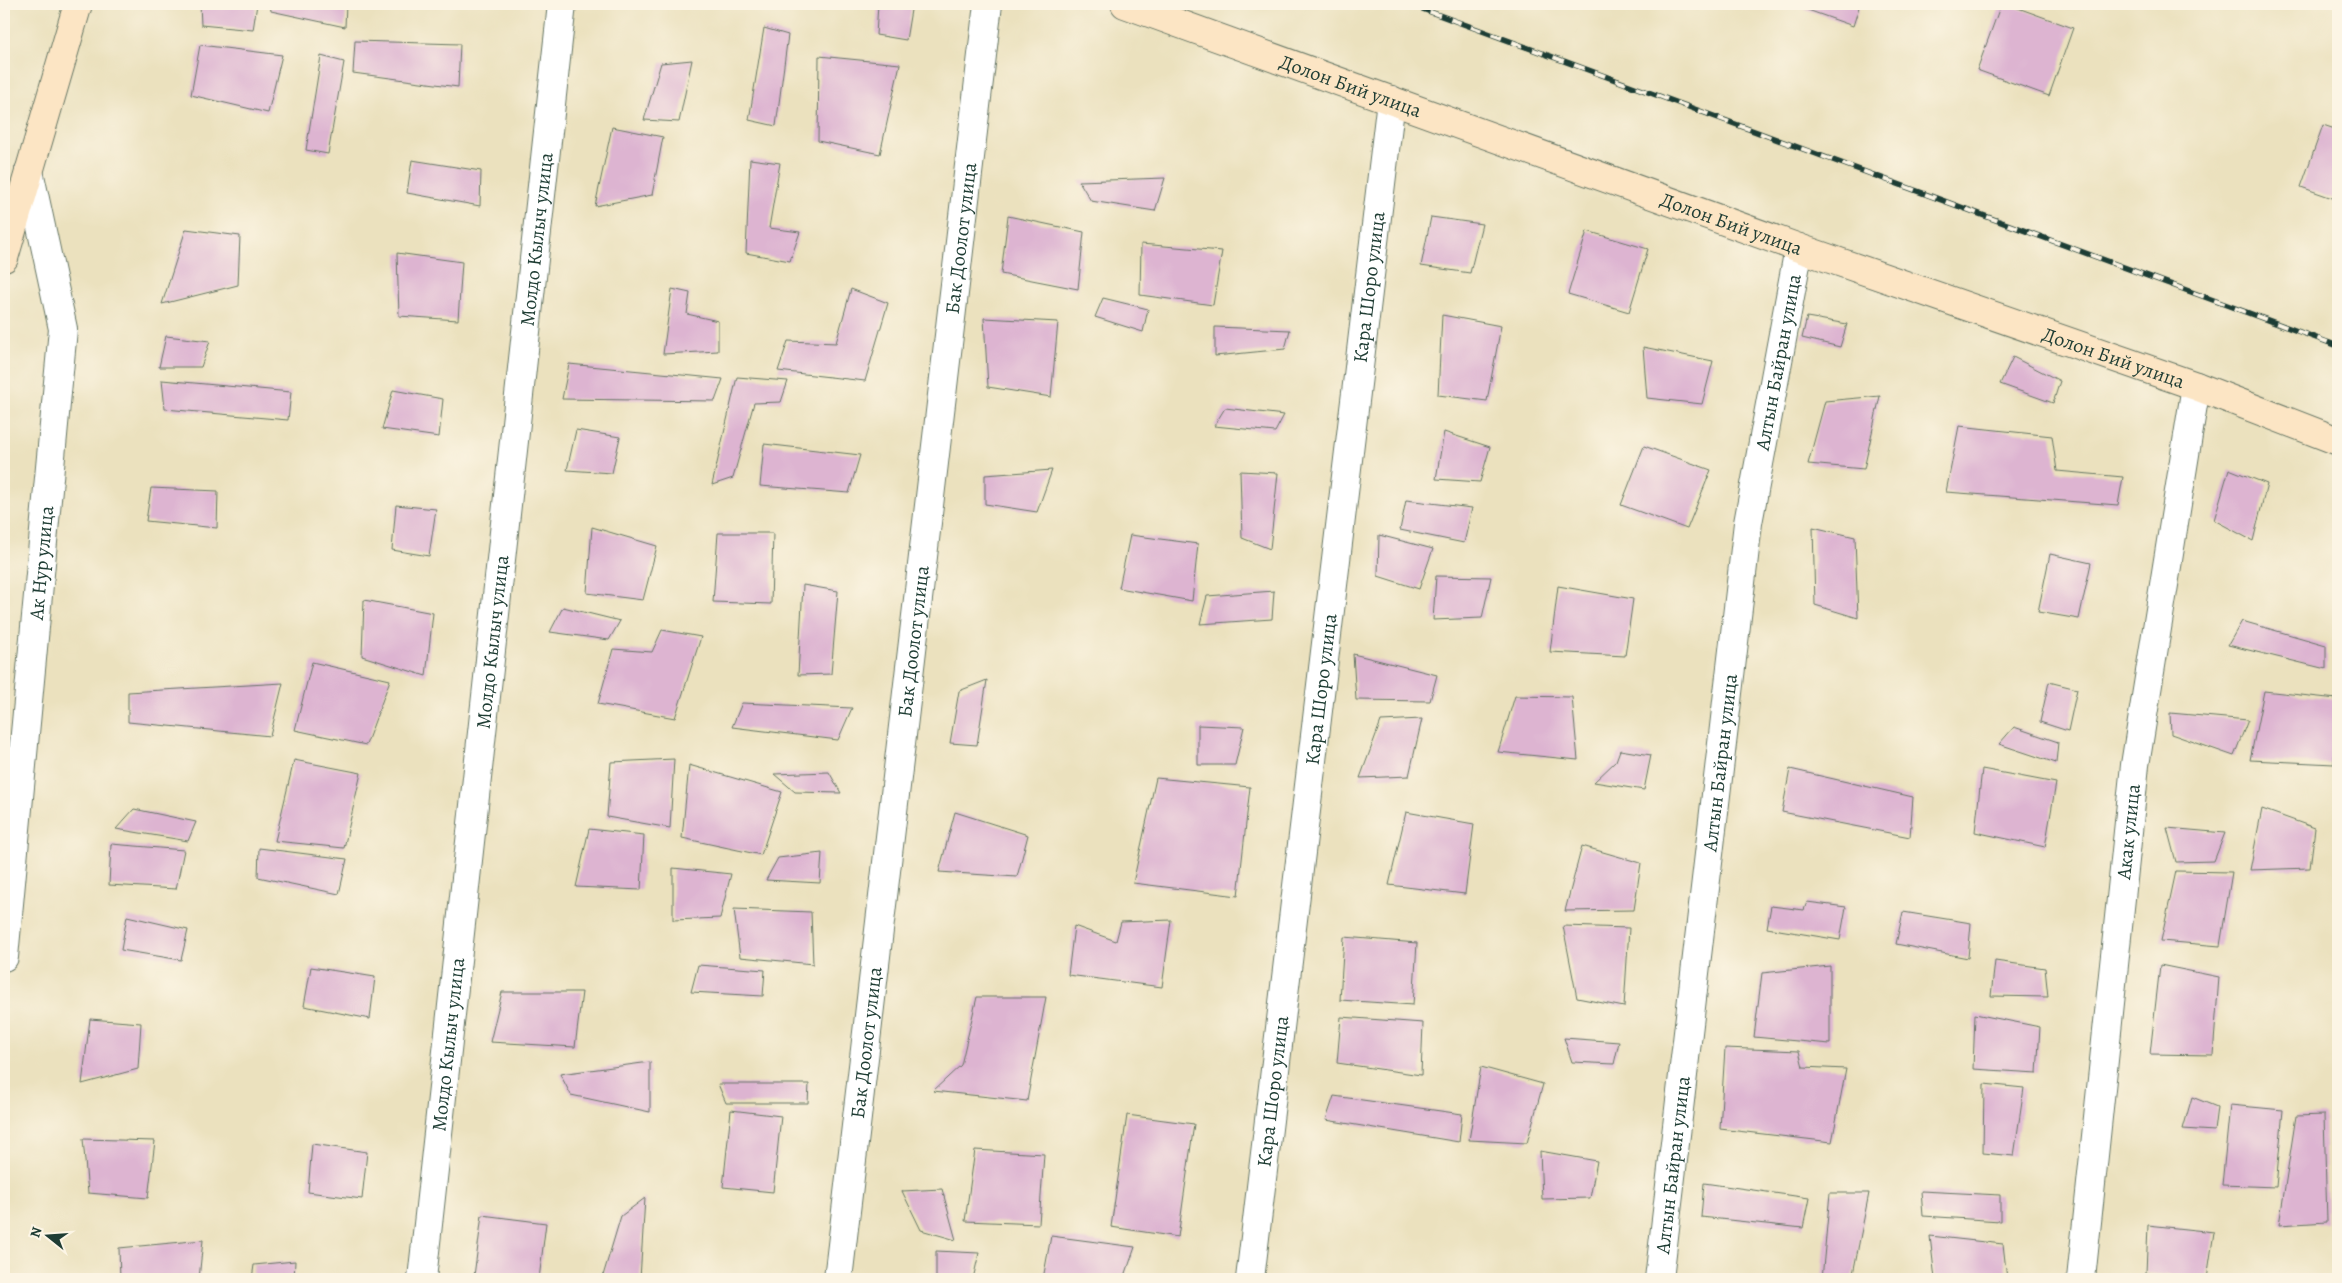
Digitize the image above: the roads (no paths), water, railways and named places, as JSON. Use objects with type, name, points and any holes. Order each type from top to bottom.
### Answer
[{"type":"street","points":[[4,258],[78,4]]},
{"type":"street","name":"Молдо Кылыч улица","points":[[422,1279],[562,4]]},
{"type":"street","name":"Бак Доолот улица","points":[[838,1279],[988,4]]},
{"type":"street","name":"Долон Бий улица","points":[[1125,4],[1799,248],[2196,386],[2338,441]]},
{"type":"street","name":"Кара Шоро улица","points":[[1250,1279],[1391,100]]},
{"type":"street","name":"Ак Нур улица","points":[[4,957],[63,329],[29,170]]},
{"type":"street","name":"Алтын Байран улица","points":[[1659,1279],[1748,523],[1799,248]]},
{"type":"street","name":"Акак улица","points":[[2081,1279],[2135,766],[2196,386]]},
{"type":"railway","points":[[1409,4],[2338,346]]}]
